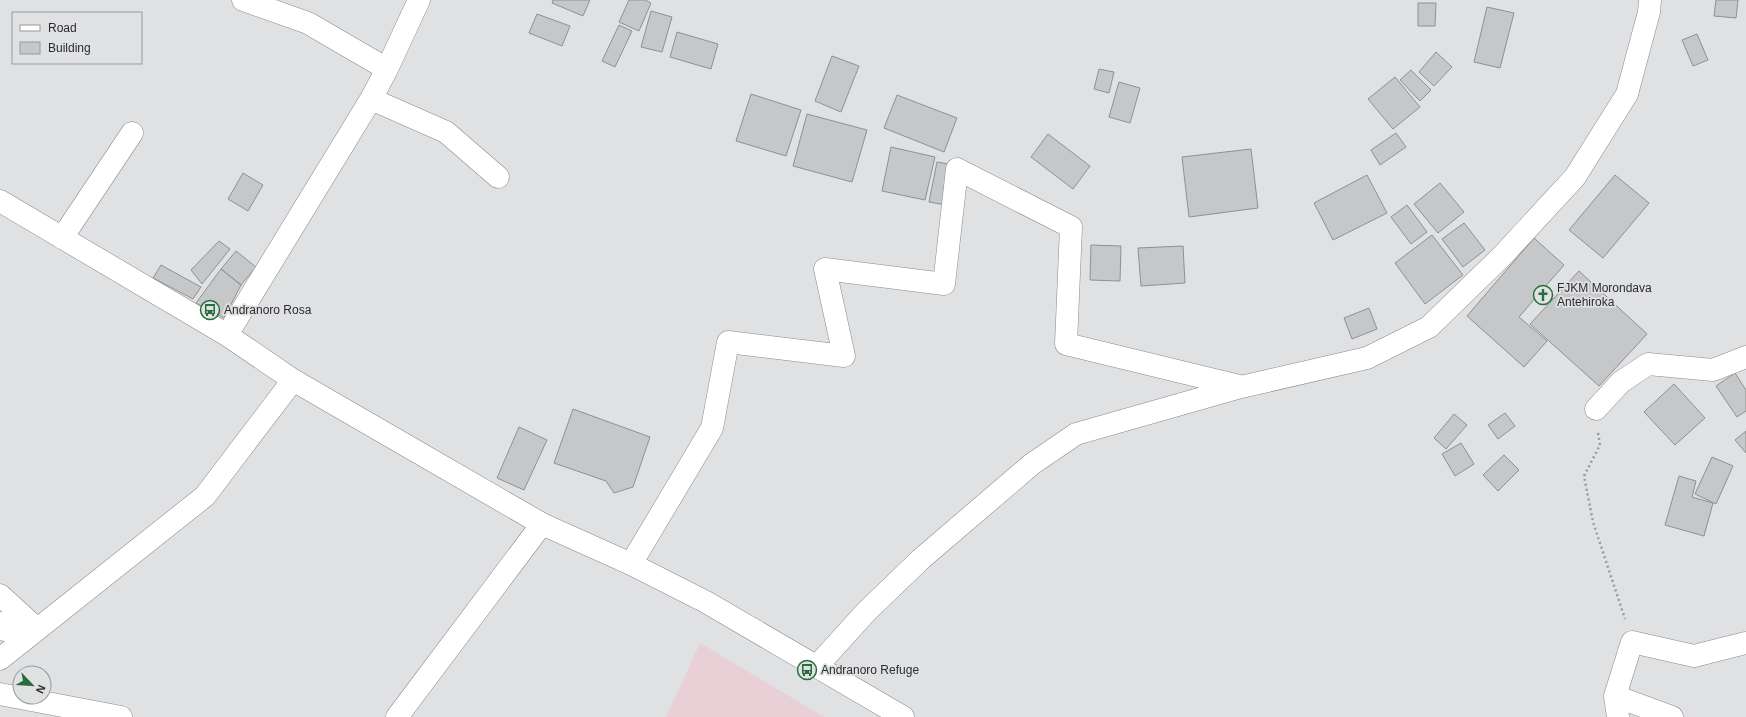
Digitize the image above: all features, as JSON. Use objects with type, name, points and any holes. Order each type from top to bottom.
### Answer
[{"type":"street","points":[[242,0],[308,23],[387,69]]},
{"type":"street","points":[[227,335],[371,99],[387,69],[419,0]]},
{"type":"street","points":[[817,666],[866,612],[921,558],[1032,464],[1076,434],[1241,387],[1366,358],[1429,327],[1503,255],[1575,176],[1627,94],[1649,12],[1650,0]]},
{"type":"street","points":[[371,99],[446,132],[498,178]]},
{"type":"street","points":[[62,238],[132,133]]},
{"type":"street","points":[[631,564],[712,428],[728,342],[844,356],[825,269],[944,284],[957,169],[1071,227],[1066,344],[1241,387]]},
{"type":"street","points":[[0,201],[227,335],[293,380],[542,524],[631,564],[706,602],[903,717]]},
{"type":"street","points":[[1596,409],[1621,382],[1648,364],[1714,370],[1746,357]]},
{"type":"street","points":[[0,659],[205,496],[293,380]]},
{"type":"street","points":[[397,717],[542,524]]},
{"type":"street","points":[[0,595],[37,629]]},
{"type":"street","points":[[0,623],[5,630],[37,629]]},
{"type":"street","points":[[1618,717],[1615,696],[1632,642],[1694,656],[1746,643]]},
{"type":"street","points":[[0,694],[121,717]]},
{"type":"street","points":[[1615,696],[1672,717]]},
{"type":"path","points":[[1596,409],[1600,445],[1584,476],[1593,522],[1632,642]]},
{"type":"shaded area","points":[[700,643],[824,717],[666,717]]},
{"type":"building","points":[[553,0],[590,0],[583,16],[552,3]]},
{"type":"building","points":[[629,0],[645,0],[651,3],[639,31],[619,22]]},
{"type":"building","points":[[1716,0],[1738,0],[1736,18],[1714,16]]},
{"type":"building","points":[[1418,3],[1436,3],[1435,26],[1418,26]]},
{"type":"building","points":[[1487,7],[1514,13],[1500,68],[1474,62]]},
{"type":"building","points":[[651,11],[672,17],[662,52],[641,47]]},
{"type":"building","points":[[537,14],[570,26],[562,46],[529,33]]},
{"type":"building","points":[[619,25],[632,31],[615,67],[602,61]]},
{"type":"building","points":[[677,32],[718,44],[711,69],[670,57]]},
{"type":"building","points":[[1697,34],[1708,60],[1693,66],[1682,40]]},
{"type":"building","points":[[1436,52],[1452,67],[1434,86],[1419,72]]},
{"type":"building","points":[[832,56],[859,66],[841,112],[815,101]]},
{"type":"building","points":[[1099,69],[1114,72],[1109,93],[1094,89]]},
{"type":"building","points":[[1411,70],[1431,90],[1420,101],[1400,80]]},
{"type":"building","points":[[1395,77],[1420,107],[1393,129],[1368,99]]},
{"type":"building","points":[[1119,82],[1140,88],[1130,123],[1109,117]]},
{"type":"building","points":[[751,94],[801,110],[786,156],[736,141]]},
{"type":"building","points":[[897,95],[957,118],[944,152],[884,128]]},
{"type":"building","points":[[807,114],[867,130],[852,182],[793,166]]},
{"type":"building","points":[[1396,133],[1406,147],[1380,165],[1371,150]]},
{"type":"building","points":[[1048,134],[1090,166],[1073,189],[1031,157]]},
{"type":"building","points":[[891,147],[935,157],[925,200],[882,191]]},
{"type":"building","points":[[1251,149],[1258,208],[1189,217],[1182,157]]},
{"type":"building","points":[[937,162],[954,165],[946,205],[929,202]]},
{"type":"building","points":[[243,173],[263,185],[248,211],[228,199]]},
{"type":"building","points":[[1367,175],[1387,213],[1333,240],[1314,203]]},
{"type":"building","points":[[1615,175],[1649,203],[1603,258],[1569,230]]},
{"type":"building","points":[[1440,183],[1464,212],[1438,233],[1414,204]]},
{"type":"building","points":[[1407,205],[1427,232],[1411,244],[1391,217]]},
{"type":"building","points":[[1464,223],[1485,250],[1463,267],[1442,239]]},
{"type":"building","points":[[1432,235],[1463,275],[1425,304],[1395,263]]},
{"type":"building","points":[[1534,238],[1564,265],[1519,317],[1547,341],[1524,367],[1467,316]]},
{"type":"building","points":[[219,241],[230,249],[202,284],[191,270]]},
{"type":"building","points":[[1091,245],[1121,246],[1120,281],[1090,280]]},
{"type":"building","points":[[1183,246],[1185,283],[1141,286],[1138,248]]},
{"type":"building","points":[[236,251],[256,267],[241,285],[221,269]]},
{"type":"building","points":[[161,265],[201,287],[193,299],[153,278]]},
{"type":"building","points":[[221,269],[241,285],[224,318],[196,303]]},
{"type":"building","points":[[1579,271],[1647,334],[1599,386],[1530,324]]},
{"type":"building","points":[[1369,308],[1377,329],[1352,339],[1344,318]]},
{"type":"building","points":[[1735,373],[1746,390],[1746,411],[1737,417],[1716,386]]},
{"type":"building","points":[[1674,384],[1705,418],[1675,445],[1644,412]]},
{"type":"building","points":[[573,409],[650,437],[633,487],[614,493],[606,481],[554,463]]},
{"type":"building","points":[[1505,413],[1515,426],[1498,439],[1488,425]]},
{"type":"building","points":[[1454,414],[1467,425],[1446,449],[1434,438]]},
{"type":"building","points":[[519,427],[547,440],[524,490],[497,478]]},
{"type":"building","points":[[1746,431],[1746,453],[1735,440]]},
{"type":"building","points":[[1461,443],[1474,464],[1455,476],[1442,454]]},
{"type":"building","points":[[1504,455],[1519,470],[1498,491],[1483,475]]},
{"type":"building","points":[[1712,457],[1733,466],[1716,504],[1695,494]]},
{"type":"building","points":[[1679,476],[1696,481],[1692,497],[1713,503],[1704,536],[1665,525]]},
{"type":"place","name":"FJKM Morondava Antehiroka","points":[[1543,295]]},
{"type":"place","name":"Andranoro Rosa","points":[[210,310]]},
{"type":"place","name":"Andranoro Refuge","points":[[807,670]]}]
